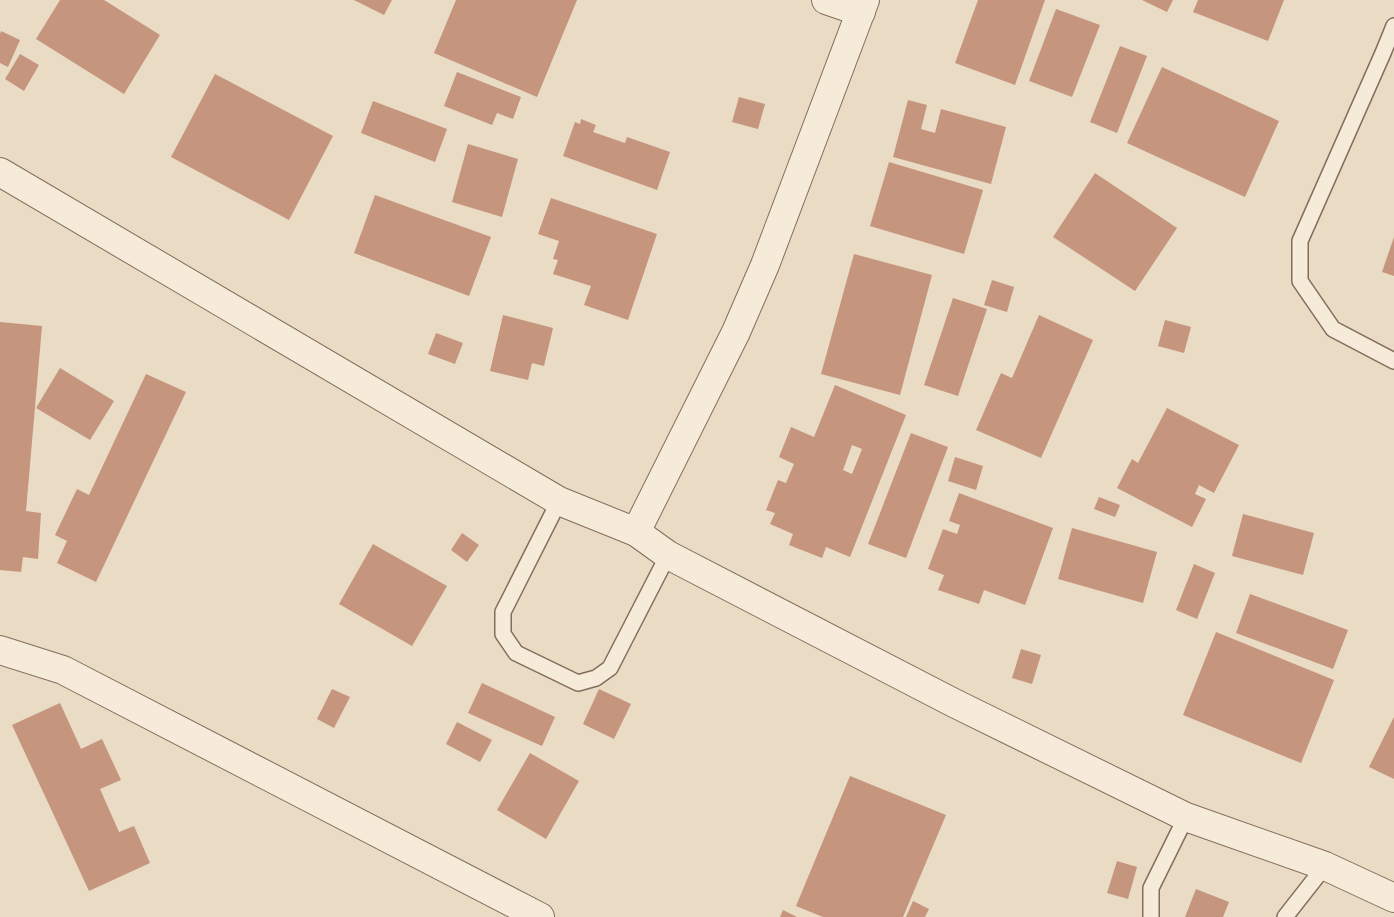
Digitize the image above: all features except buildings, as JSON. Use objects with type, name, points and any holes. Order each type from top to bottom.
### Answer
[{"type":"street","points":[[636,532],[736,332],[765,265],[863,6],[826,0]]},
{"type":"street","points":[[0,172],[559,501],[636,532],[668,556],[954,703],[1186,817],[1325,866],[1394,898]]},
{"type":"street","points":[[0,650],[63,670],[540,917]]},
{"type":"lane","points":[[1394,26],[1300,241],[1300,281],[1333,329],[1394,361]]},
{"type":"lane","points":[[559,501],[503,612],[503,634],[516,653],[578,682],[596,678],[610,668],[668,556]]},
{"type":"lane","points":[[1151,917],[1151,888],[1186,817]]},
{"type":"lane","points":[[1285,917],[1325,866]]}]
